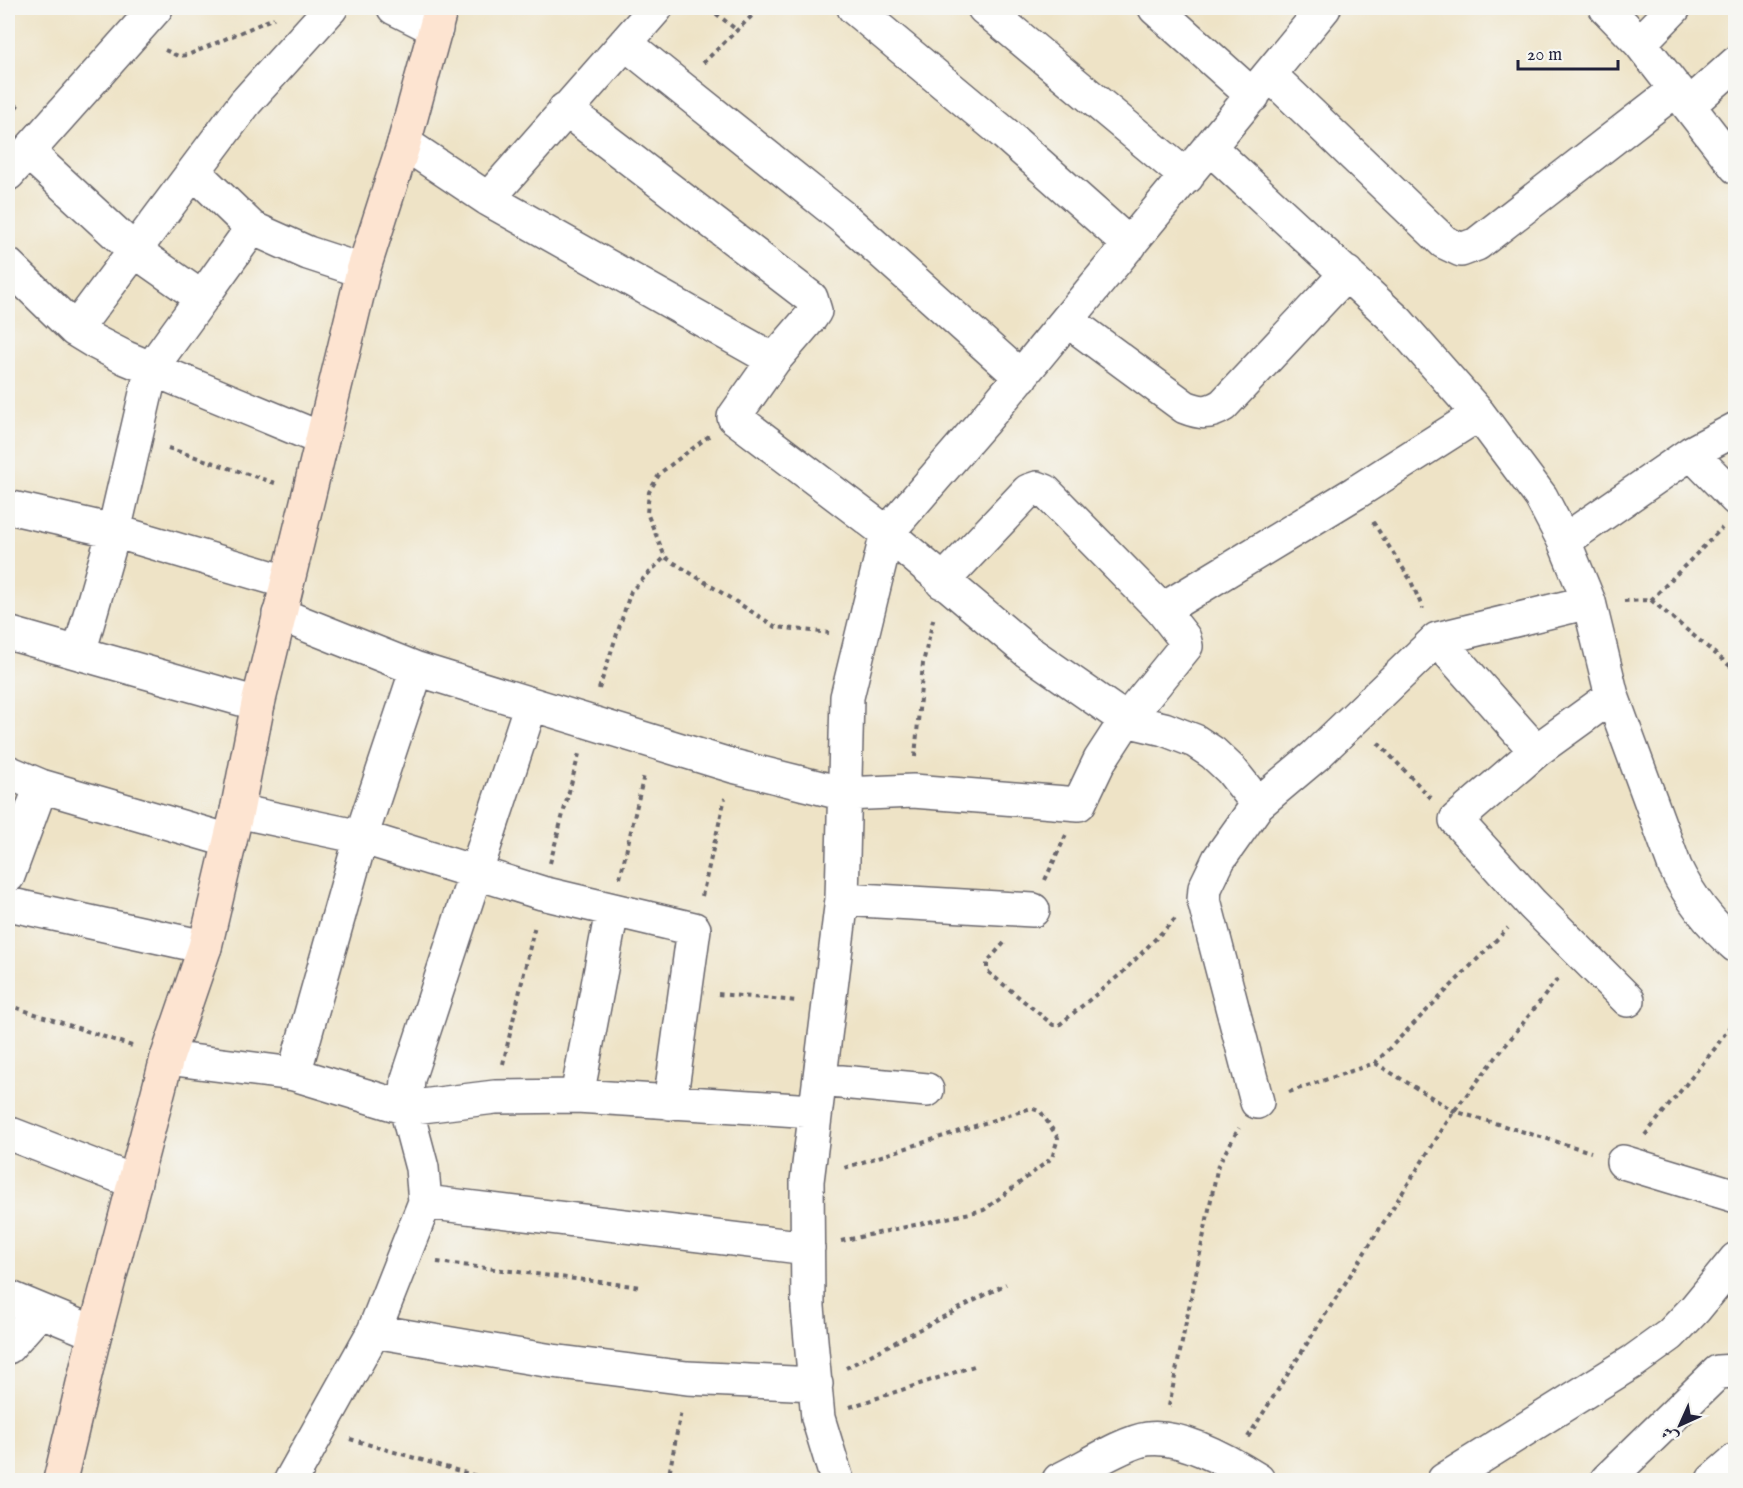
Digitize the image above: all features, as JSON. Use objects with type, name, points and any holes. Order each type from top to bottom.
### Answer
[{"type":"main road","points":[[60,1480],[95,1333],[167,1058],[205,947],[307,494],[363,271],[404,143],[439,18]]},
{"type":"street","points":[[156,8],[18,163],[202,298]]},
{"type":"street","points":[[75,330],[245,103],[331,8]]},
{"type":"street","points":[[394,8],[439,18]]},
{"type":"street","points":[[488,199],[656,8]]},
{"type":"street","points":[[854,8],[1004,134],[1130,245]]},
{"type":"street","points":[[984,8],[1187,177]]},
{"type":"street","points":[[1155,8],[1262,85],[1444,242],[1461,250],[1477,244],[1683,97],[1736,63]]},
{"type":"street","points":[[837,1480],[818,1418],[808,1307],[807,1180],[813,1111],[820,1080],[842,899],[847,696],[886,533],[1021,377],[1324,8]]},
{"type":"street","points":[[1606,8],[1640,43],[1732,154]]},
{"type":"street","points":[[1640,43],[1674,8]]},
{"type":"street","points":[[625,43],[846,220],[1021,377]]},
{"type":"street","points":[[565,109],[811,298],[815,310],[811,317],[774,360],[735,417],[886,533],[1027,651],[1126,720],[1164,729],[1195,741],[1231,770],[1257,804]]},
{"type":"street","points":[[404,143],[488,199],[774,360]]},
{"type":"street","points":[[1209,147],[1397,321],[1479,414],[1541,497],[1564,541],[1589,602],[1612,696],[1685,887],[1714,927],[1736,946]]},
{"type":"street","points":[[194,172],[252,228],[308,253],[363,271]]},
{"type":"street","points":[[79,653],[114,531],[152,367],[252,228]]},
{"type":"street","points":[[8,265],[75,330],[126,358],[322,439]]},
{"type":"street","points":[[1068,320],[1185,407],[1201,412],[1212,412],[1222,405],[1347,273]]},
{"type":"street","points":[[1162,610],[1355,493],[1479,414]]},
{"type":"street","points":[[1564,541],[1691,453],[1736,429]]},
{"type":"street","points":[[1691,453],[1731,511]]},
{"type":"street","points":[[279,614],[417,669],[733,766],[845,794],[913,791],[1079,804],[1100,760],[1126,720],[1186,646],[1184,638],[1162,610],[1046,491],[1036,488],[1028,490],[942,582]]},
{"type":"street","points":[[8,507],[114,531],[287,582]]},
{"type":"street","points":[[1257,1102],[1208,917],[1205,888],[1219,859],[1257,804],[1316,756],[1437,639],[1589,602]]},
{"type":"street","points":[[8,633],[258,704]]},
{"type":"street","points":[[1437,639],[1536,751]]},
{"type":"street","points":[[294,1074],[361,837],[417,669]]},
{"type":"street","points":[[1612,696],[1536,751],[1456,820],[1532,904],[1628,1000]]},
{"type":"street","points":[[291,1480],[374,1330],[425,1202],[422,1168],[406,1108],[408,1079],[531,704]]},
{"type":"street","points":[[8,772],[41,786],[233,826],[361,837],[542,893],[612,911],[694,928],[670,1103]]},
{"type":"street","points":[[8,876],[41,786]]},
{"type":"street","points":[[842,899],[1033,910]]},
{"type":"street","points":[[8,904],[205,947]]},
{"type":"street","points":[[577,1096],[612,911]]},
{"type":"street","points":[[167,1058],[294,1074],[406,1108],[495,1097],[577,1096],[813,1111]]},
{"type":"street","points":[[820,1080],[927,1090]]},
{"type":"street","points":[[8,1133],[135,1182]]},
{"type":"street","points":[[1623,1162],[1736,1196]]},
{"type":"street","points":[[425,1202],[808,1248]]},
{"type":"street","points":[[1444,1480],[1634,1361],[1670,1335],[1695,1309],[1736,1259]]},
{"type":"street","points":[[8,1297],[95,1333]]},
{"type":"street","points":[[8,1347],[40,1311]]},
{"type":"street","points":[[374,1330],[552,1360],[687,1378],[816,1384]]},
{"type":"street","points":[[1607,1480],[1718,1372],[1736,1371]]},
{"type":"street","points":[[1059,1480],[1144,1439],[1162,1438],[1231,1462],[1258,1480]]},
{"type":"street","points":[[1713,1480],[1736,1460]]},
{"type":"path","points":[[709,8],[738,31]]},
{"type":"path","points":[[680,85],[760,8]]},
{"type":"path","points":[[178,56],[188,55],[279,16]]},
{"type":"path","points":[[735,417],[660,473],[649,492],[647,513],[665,557],[776,627],[860,637]]},
{"type":"path","points":[[136,437],[307,494]]},
{"type":"path","points":[[1355,493],[1410,579],[1437,639]]},
{"type":"path","points":[[1731,511],[1651,600],[1736,671]]},
{"type":"path","points":[[495,1097],[542,893],[588,722],[631,591],[665,557]]},
{"type":"path","points":[[913,791],[923,663],[942,582]]},
{"type":"path","points":[[1353,718],[1427,795],[1456,820]]},
{"type":"path","points":[[612,911],[652,742]]},
{"type":"path","points":[[694,928],[733,766]]},
{"type":"path","points":[[1079,804],[1033,910],[985,966],[987,971],[1053,1025],[1059,1025],[1122,973],[1205,888]]},
{"type":"path","points":[[1162,1438],[1218,1165],[1227,1144],[1257,1102],[1375,1063],[1532,904]]},
{"type":"path","points":[[1231,1462],[1454,1111],[1580,950]]},
{"type":"path","points":[[685,992],[828,1003]]},
{"type":"path","points":[[8,1005],[167,1058]]},
{"type":"path","points":[[1375,1063],[1454,1111],[1623,1162],[1716,1047],[1736,1017]]},
{"type":"path","points":[[807,1180],[1031,1108],[1041,1112],[1058,1138],[1052,1158],[984,1210],[808,1248]]},
{"type":"path","points":[[404,1258],[641,1287]]},
{"type":"path","points":[[816,1384],[1006,1284]]},
{"type":"path","points":[[818,1418],[977,1365]]},
{"type":"path","points":[[668,1480],[687,1378]]},
{"type":"path","points":[[317,1430],[490,1480]]}]
